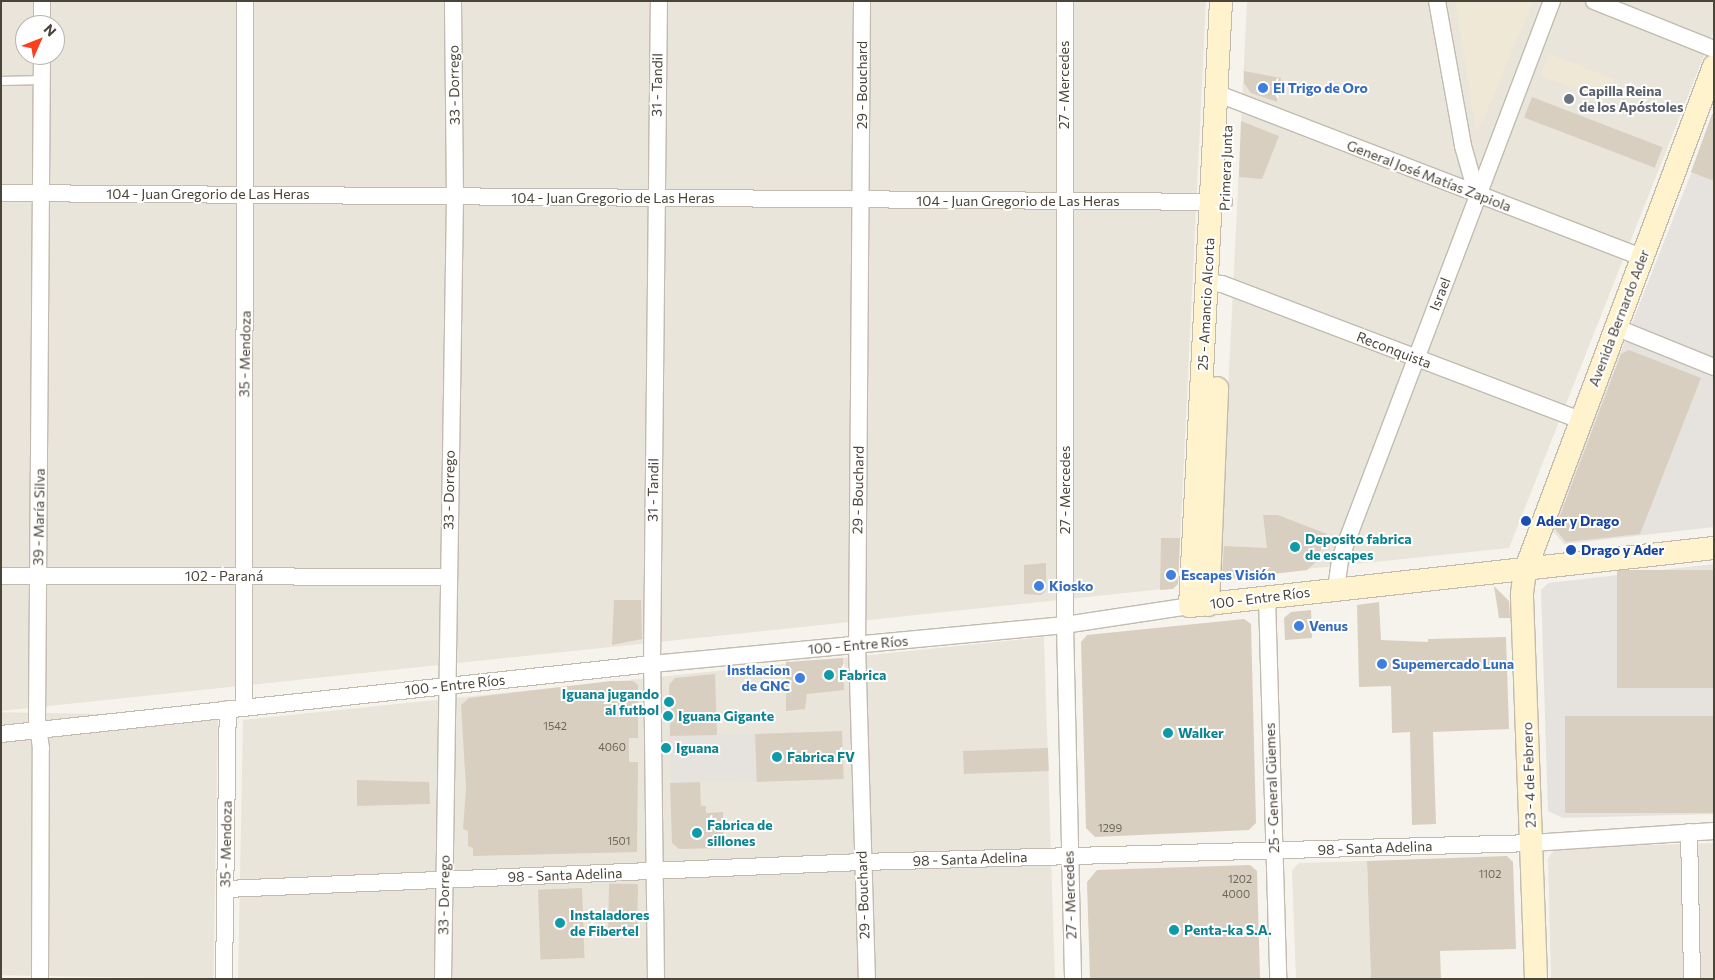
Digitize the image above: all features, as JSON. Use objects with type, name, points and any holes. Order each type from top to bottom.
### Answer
[{"type":"main road","points":[[1221,1],[1222,95]]},
{"type":"main road","name":"Primera Junta","points":[[1199,605],[1222,95],[1233,1]]},
{"type":"main road","name":"Avenida Bernardo Ader","points":[[1525,571],[1714,66]]},
{"type":"main road","name":"100 - Entre Ríos","points":[[1199,605],[1336,589],[1525,571],[1714,548]]},
{"type":"main road","name":"23 - 4 de Febrero","points":[[1525,571],[1522,594],[1536,979]]},
{"type":"street","points":[[42,1],[42,15]]},
{"type":"street","name":"35 - Mendoza","points":[[224,979],[226,889],[243,576],[247,195],[245,1]]},
{"type":"street","name":"33 - Dorrego","points":[[443,979],[448,686],[447,577],[455,196],[453,1]]},
{"type":"street","name":"31 - Tandil","points":[[656,979],[652,664],[659,1]]},
{"type":"street","name":"29 - Bouchard","points":[[862,1],[857,645],[867,979]]},
{"type":"street","name":"27 - Mercedes","points":[[1065,1],[1065,624],[1072,979]]},
{"type":"street","points":[[1438,1],[1462,146],[1478,195]]},
{"type":"street","name":"Israel","points":[[1336,589],[1340,559],[1552,1]]},
{"type":"street","points":[[1594,1],[1714,49]]},
{"type":"street","name":"39 - María Silva","points":[[40,979],[42,748],[38,730],[38,575],[42,65]]},
{"type":"street","name":"General José Matías Zapiola","points":[[1222,95],[1642,257]]},
{"type":"street","name":"104 - Juan Gregorio de Las Heras","points":[[1,192],[1218,202]]},
{"type":"street","name":"Reconquista","points":[[1215,283],[1580,420]]},
{"type":"street","points":[[1615,327],[1714,367]]},
{"type":"street","name":"102 - Paraná","points":[[1,576],[447,577]]},
{"type":"street","name":"25 - General Güemes","points":[[1267,598],[1278,979]]},
{"type":"street","name":"100 - Entre Ríos","points":[[1,734],[652,664],[1065,624],[1199,605]]},
{"type":"street","points":[[1689,832],[1692,979]]},
{"type":"street","name":"98 - Santa Adelina","points":[[226,889],[862,862],[1532,843],[1689,832],[1714,832]]},
{"type":"lane","points":[[1,81],[42,80]]},
{"type":"shaded area","points":[[1,1],[1206,1],[1178,584],[1173,588],[1,711]]},
{"type":"shaded area","points":[[1247,1],[1714,1],[1714,30],[1509,548],[1219,578]]},
{"type":"shaded area","points":[[1455,1],[1533,1],[1479,130],[1476,130]]},
{"type":"shaded area","points":[[1549,54],[1614,79],[1606,101],[1541,75]]},
{"type":"shaded area","points":[[1714,115],[1714,527],[1564,544],[1551,529]]},
{"type":"shaded area","points":[[1714,564],[1714,814],[1563,818],[1548,811],[1541,590],[1548,583]]},
{"type":"shaded area","points":[[1044,637],[1055,979],[238,979],[243,720]]},
{"type":"shaded area","points":[[1,712],[218,716],[213,979],[1,975]]},
{"type":"shaded area","points":[[797,732],[799,779],[672,783],[670,736]]},
{"type":"shaded area","points":[[1714,843],[1714,979],[1551,979],[1548,858],[1556,848]]},
{"type":"shaded area","points":[[1367,861],[1371,979],[1296,979],[1292,870],[1299,863]]},
{"type":"building","name":"El Trigo de Oro","points":[[1244,71],[1281,78],[1277,102],[1251,93],[1244,83]]},
{"type":"building","points":[[1532,97],[1663,147],[1655,168],[1524,118]]},
{"type":"building","points":[[1712,114],[1714,114],[1714,181],[1691,172]]},
{"type":"building","points":[[1241,121],[1279,136],[1262,179],[1239,177]]},
{"type":"building","points":[[1629,350],[1701,378],[1640,534],[1566,542],[1555,529],[1621,354]]},
{"type":"building","name":"Deposito fabrica de escapes","points":[[1263,515],[1278,515],[1327,534],[1316,562],[1307,570],[1227,579],[1222,575],[1224,546],[1267,548]]},
{"type":"building","points":[[1161,538],[1180,538],[1178,584],[1173,589],[1160,590]]},
{"type":"building","points":[[1046,563],[1046,591],[1041,595],[1024,594],[1024,565]]},
{"type":"building","points":[[1617,570],[1714,570],[1714,688],[1617,688]]},
{"type":"building","points":[[1494,586],[1509,601],[1510,618],[1499,618]]},
{"type":"building","points":[[614,600],[641,600],[642,639],[612,645]]},
{"type":"building","points":[[1379,602],[1381,640],[1428,642],[1428,639],[1506,637],[1509,729],[1433,732],[1436,824],[1412,825],[1410,732],[1392,733],[1391,686],[1359,687],[1357,605]]},
{"type":"building","points":[[1311,610],[1312,638],[1285,640],[1284,618],[1291,612]]},
{"type":"building","name":"Walker","points":[[1244,619],[1251,624],[1256,823],[1249,830],[1095,837],[1086,828],[1081,642],[1087,635]]},
{"type":"building","points":[[843,658],[844,690],[807,694],[805,709],[786,711],[786,662]]},
{"type":"building","points":[[715,674],[717,735],[670,736],[669,685],[675,678]]},
{"type":"building","points":[[611,681],[633,681],[638,685],[638,738],[629,738],[629,762],[638,762],[637,852],[473,856],[473,848],[468,846],[468,831],[463,829],[466,787],[461,705],[469,698]]},
{"type":"building","points":[[1565,716],[1714,716],[1714,813],[1565,813]]},
{"type":"building","points":[[842,731],[844,779],[757,782],[755,734]]},
{"type":"building","points":[[1048,748],[1049,771],[964,774],[963,751]]},
{"type":"building","points":[[357,780],[429,782],[430,804],[357,806]]},
{"type":"building","points":[[700,782],[701,806],[706,806],[706,813],[723,812],[723,848],[679,849],[672,843],[670,783]]},
{"type":"building","points":[[1507,856],[1513,862],[1516,949],[1440,951],[1441,979],[1371,979],[1367,861]]},
{"type":"building","name":"Penta-ka S.A.","points":[[1250,865],[1257,871],[1260,979],[1090,979],[1087,882],[1097,870]]},
{"type":"building","points":[[609,883],[638,884],[637,936],[608,935]]},
{"type":"building","name":"Instaladores de Fibertel","points":[[582,888],[584,958],[540,959],[538,890]]},
{"type":"place","name":"El Trigo de Oro","points":[[1263,88]]},
{"type":"place","name":"Capilla Reina de los Apóstoles","points":[[1569,99]]},
{"type":"place","name":"Ader y Drago","points":[[1526,521]]},
{"type":"place","name":"Deposito fabrica de escapes","points":[[1295,547]]},
{"type":"place","name":"Drago y Ader","points":[[1571,550]]},
{"type":"place","name":"Escapes Visión","points":[[1171,575]]},
{"type":"place","name":"Kiosko","points":[[1039,586]]},
{"type":"place","name":"Venus","points":[[1299,626]]},
{"type":"place","name":"Supemercado Luna","points":[[1382,664]]},
{"type":"place","name":"Fabrica","points":[[829,675]]},
{"type":"place","name":"Instlacion de GNC","points":[[800,678]]},
{"type":"place","name":"Iguana jugando al futbol","points":[[669,702]]},
{"type":"place","name":"Iguana Gigante","points":[[668,716]]},
{"type":"place","name":"Walker","points":[[1168,733]]},
{"type":"place","name":"Iguana","points":[[666,748]]},
{"type":"place","name":"Fabrica FV","points":[[777,757]]},
{"type":"place","name":"Fabrica de sillones","points":[[697,833]]},
{"type":"place","name":"Instaladores de Fibertel","points":[[560,923]]},
{"type":"place","name":"Penta-ka S.A.","points":[[1174,930]]}]
